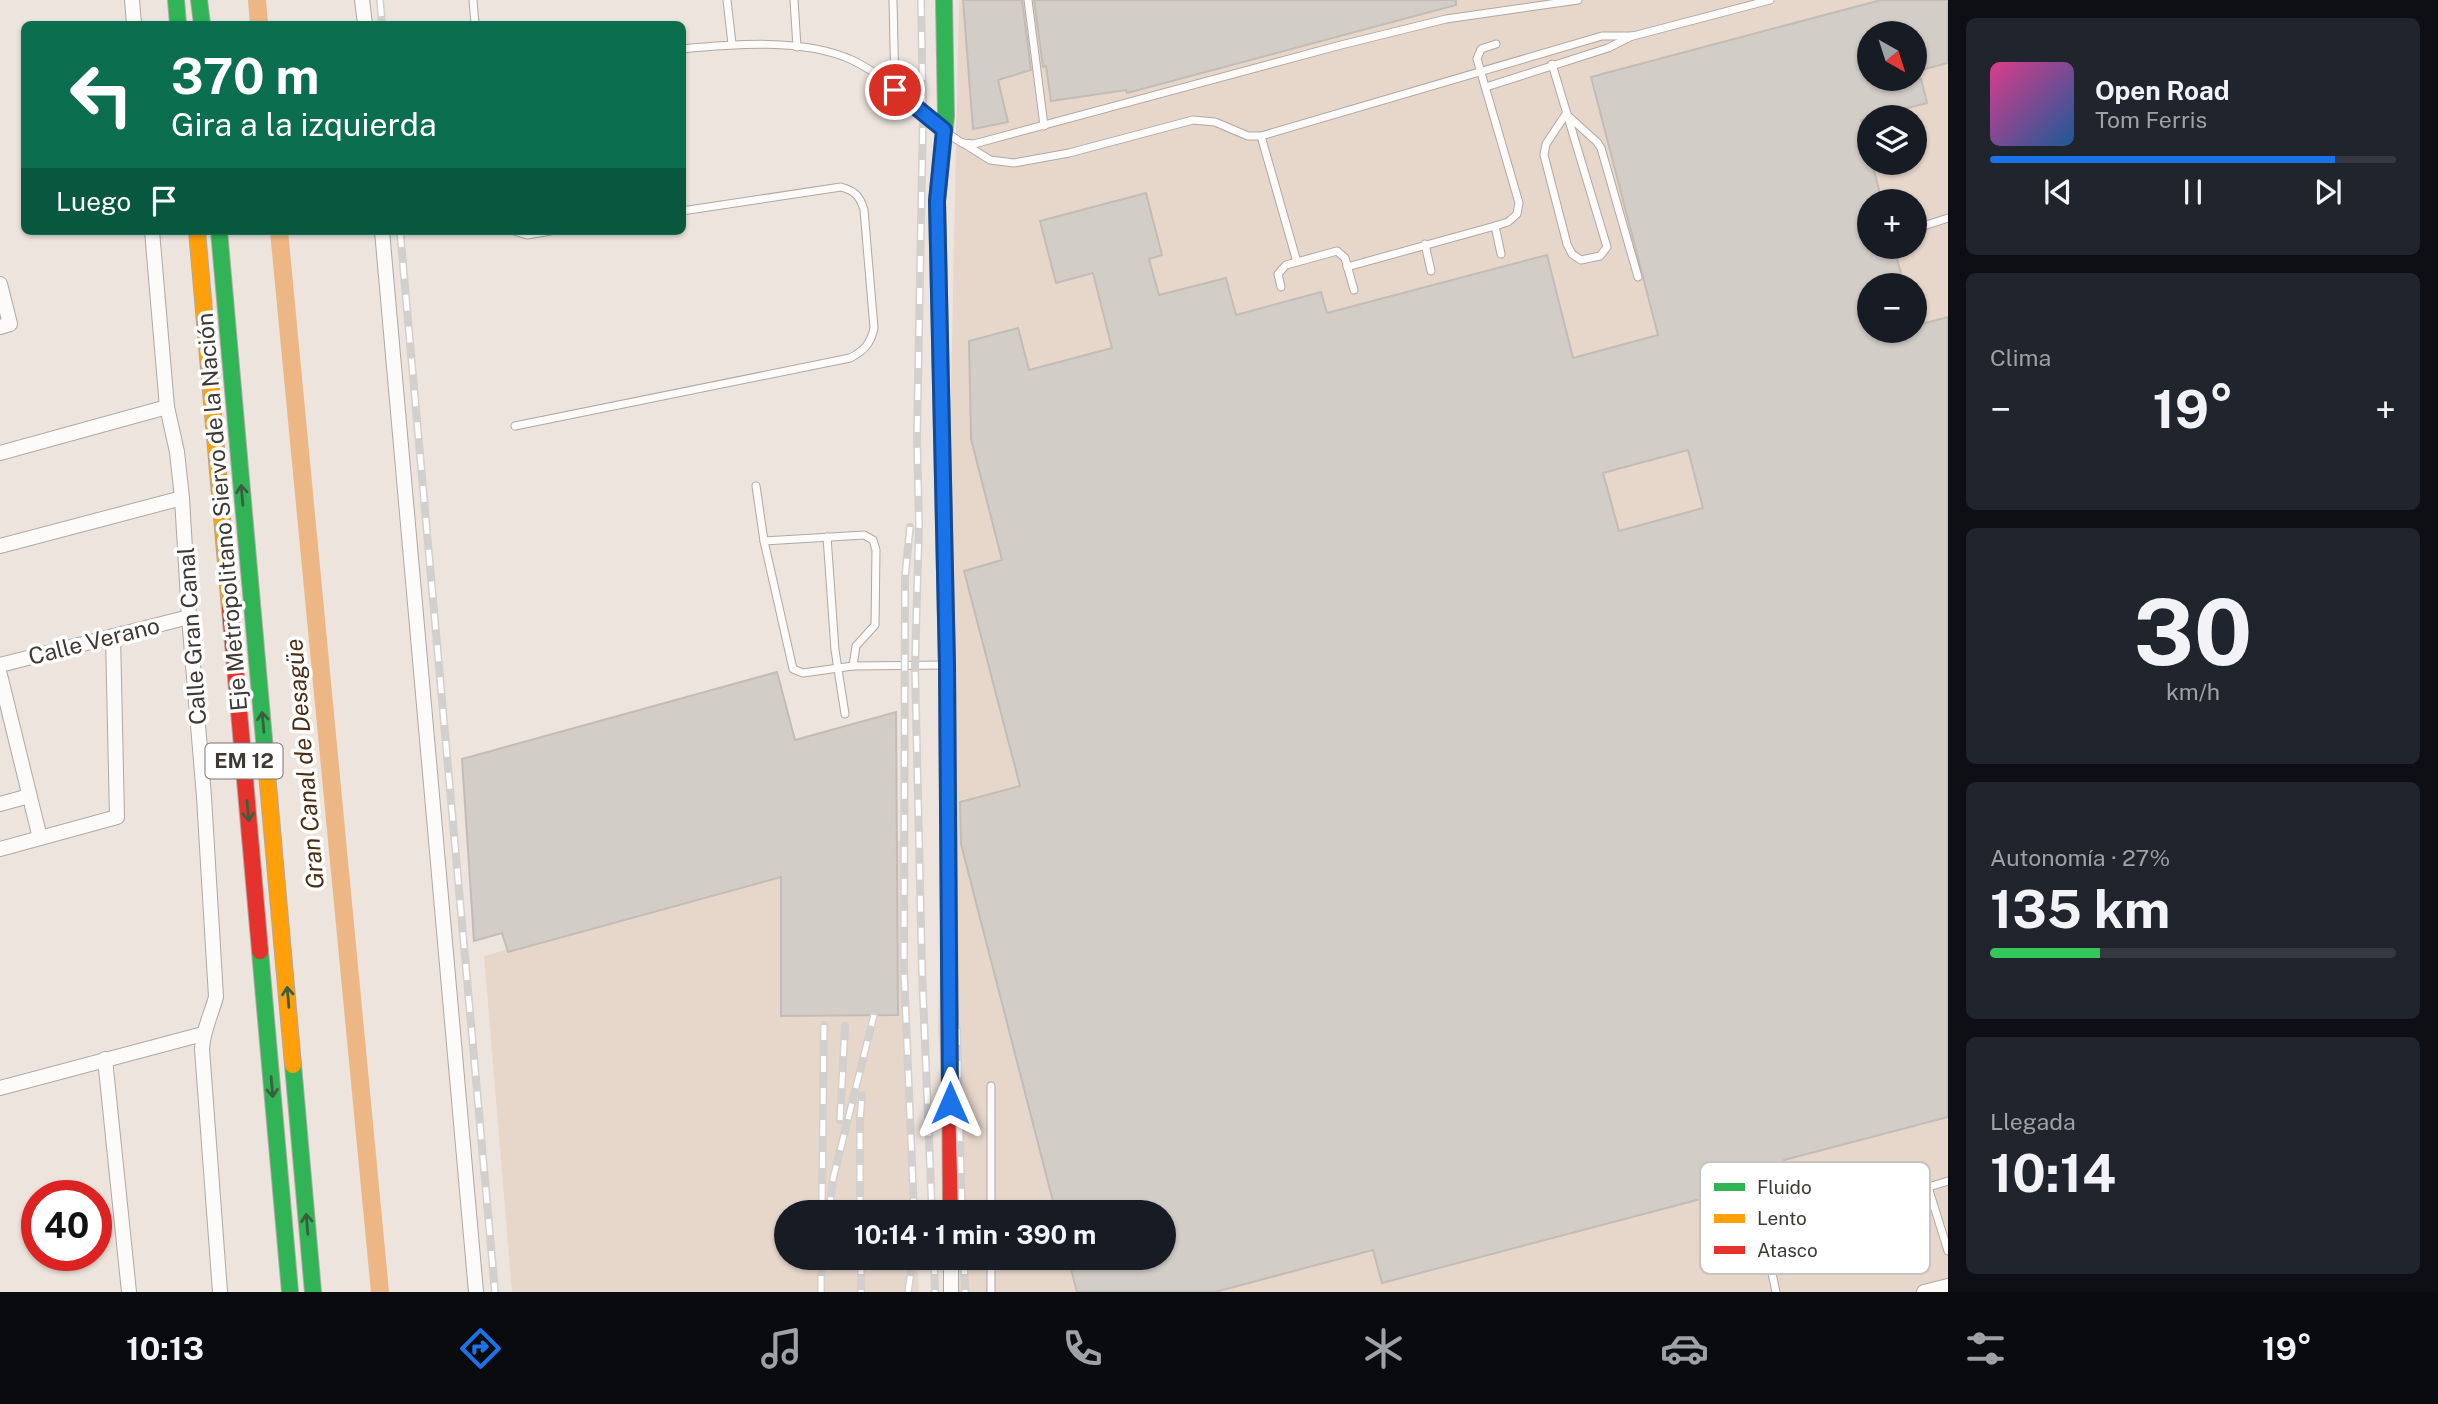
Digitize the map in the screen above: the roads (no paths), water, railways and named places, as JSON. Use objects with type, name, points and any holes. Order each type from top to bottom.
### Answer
[{"type":"main road","points":[[176,0],[178,21]]},
{"type":"main road","points":[[199,0],[202,21]]},
{"type":"main road","points":[[944,0],[947,98],[937,201],[947,665],[951,1200]]},
{"type":"main road","name":"Eje Metropolitano Siervo de la Nación","points":[[197,235],[290,1292]]},
{"type":"main road","name":"Eje Metropolitano Siervo de la Nación","points":[[219,235],[313,1292]]},
{"type":"street","points":[[132,0],[134,21]]},
{"type":"street","points":[[362,0],[365,21]]},
{"type":"street","name":"Calle Gran Canal","points":[[152,235],[167,407],[177,452],[182,498],[188,617],[204,797],[216,997],[203,1034],[220,1292]]},
{"type":"street","points":[[382,235],[476,1292]]},
{"type":"street","points":[[0,284],[10,324],[0,327]]},
{"type":"street","points":[[0,453],[167,407]]},
{"type":"street","points":[[0,546],[182,498]]},
{"type":"street","name":"Calle Verano","points":[[0,665],[188,617]]},
{"type":"street","points":[[0,849],[117,817],[113,636]]},
{"type":"street","points":[[0,675],[5,718],[40,838]]},
{"type":"street","points":[[0,804],[29,796]]},
{"type":"street","points":[[0,1087],[203,1034]]},
{"type":"street","points":[[105,1059],[129,1292]]},
{"type":"street","points":[[951,1270],[951,1292]]},
{"type":"street","points":[[1924,1292],[1948,1286]]},
{"type":"lane","points":[[473,0],[475,21]]},
{"type":"lane","points":[[727,0],[732,44]]},
{"type":"lane","points":[[794,0],[797,47]]},
{"type":"lane","points":[[892,0],[895,90]]},
{"type":"lane","points":[[1028,0],[1044,126]]},
{"type":"lane","points":[[962,143],[984,142],[1340,45],[1446,19],[1578,0]]},
{"type":"lane","points":[[1486,87],[1608,48],[1633,36],[1770,0]]},
{"type":"lane","points":[[686,49],[732,44],[797,47],[850,59],[895,90],[962,143],[990,160],[1002,163],[1069,153],[1193,120],[1215,122],[1248,136],[1261,136],[1602,36],[1633,36]]},
{"type":"lane","points":[[1347,267],[1495,226],[1514,218],[1519,203],[1477,59],[1479,52],[1496,44]]},
{"type":"lane","points":[[1552,64],[1607,247],[1600,256],[1585,260],[1575,256],[1567,244],[1544,155],[1546,144],[1566,114]]},
{"type":"lane","points":[[1566,114],[1601,148],[1638,277]]},
{"type":"lane","points":[[1261,136],[1297,262]]},
{"type":"lane","points":[[515,426],[850,358],[860,353],[872,338],[874,328],[863,210],[857,194],[841,187],[686,210]]},
{"type":"lane","points":[[1927,225],[1948,218]]},
{"type":"lane","points":[[1495,226],[1501,254]]},
{"type":"lane","points":[[1425,244],[1431,271]]},
{"type":"lane","points":[[1281,287],[1278,278],[1280,271],[1297,262],[1337,251],[1343,255],[1354,290]]},
{"type":"lane","points":[[756,486],[764,541],[791,666],[799,673],[853,666],[947,665]]},
{"type":"lane","points":[[764,541],[864,535],[870,537],[875,544],[875,625],[856,646],[853,666]]},
{"type":"lane","points":[[827,537],[837,668],[845,714]]},
{"type":"lane","points":[[991,1086],[991,1200]]},
{"type":"lane","points":[[1930,1186],[1948,1181]]},
{"type":"lane","points":[[1930,1193],[1948,1251]]},
{"type":"lane","points":[[991,1270],[991,1292]]},
{"type":"lane","points":[[1772,1274],[1776,1292]]},
{"type":"waterway","name":"Gran Canal de Desagüe","points":[[257,0],[259,21]]},
{"type":"waterway","name":"Gran Canal de Desagüe","points":[[279,235],[380,1292]]},
{"type":"railway","points":[[380,0],[382,21]]},
{"type":"railway","points":[[921,0],[923,114],[915,667],[922,971],[931,1200]]},
{"type":"railway","points":[[400,235],[495,1292]]},
{"type":"railway","points":[[910,527],[905,578],[904,971],[913,1200]]},
{"type":"railway","points":[[831,1200],[833,1179],[874,1015]]},
{"type":"railway","points":[[822,1200],[824,1025]]},
{"type":"railway","points":[[840,1120],[845,1026]]},
{"type":"railway","points":[[957,1029],[962,1200]]},
{"type":"railway","points":[[860,1200],[862,1095]]},
{"type":"railway","points":[[821,1270],[821,1292]]},
{"type":"railway","points":[[861,1270],[861,1292]]},
{"type":"railway","points":[[908,1292],[911,1270]]},
{"type":"railway","points":[[934,1270],[935,1292]]},
{"type":"railway","points":[[964,1270],[965,1292]]}]
